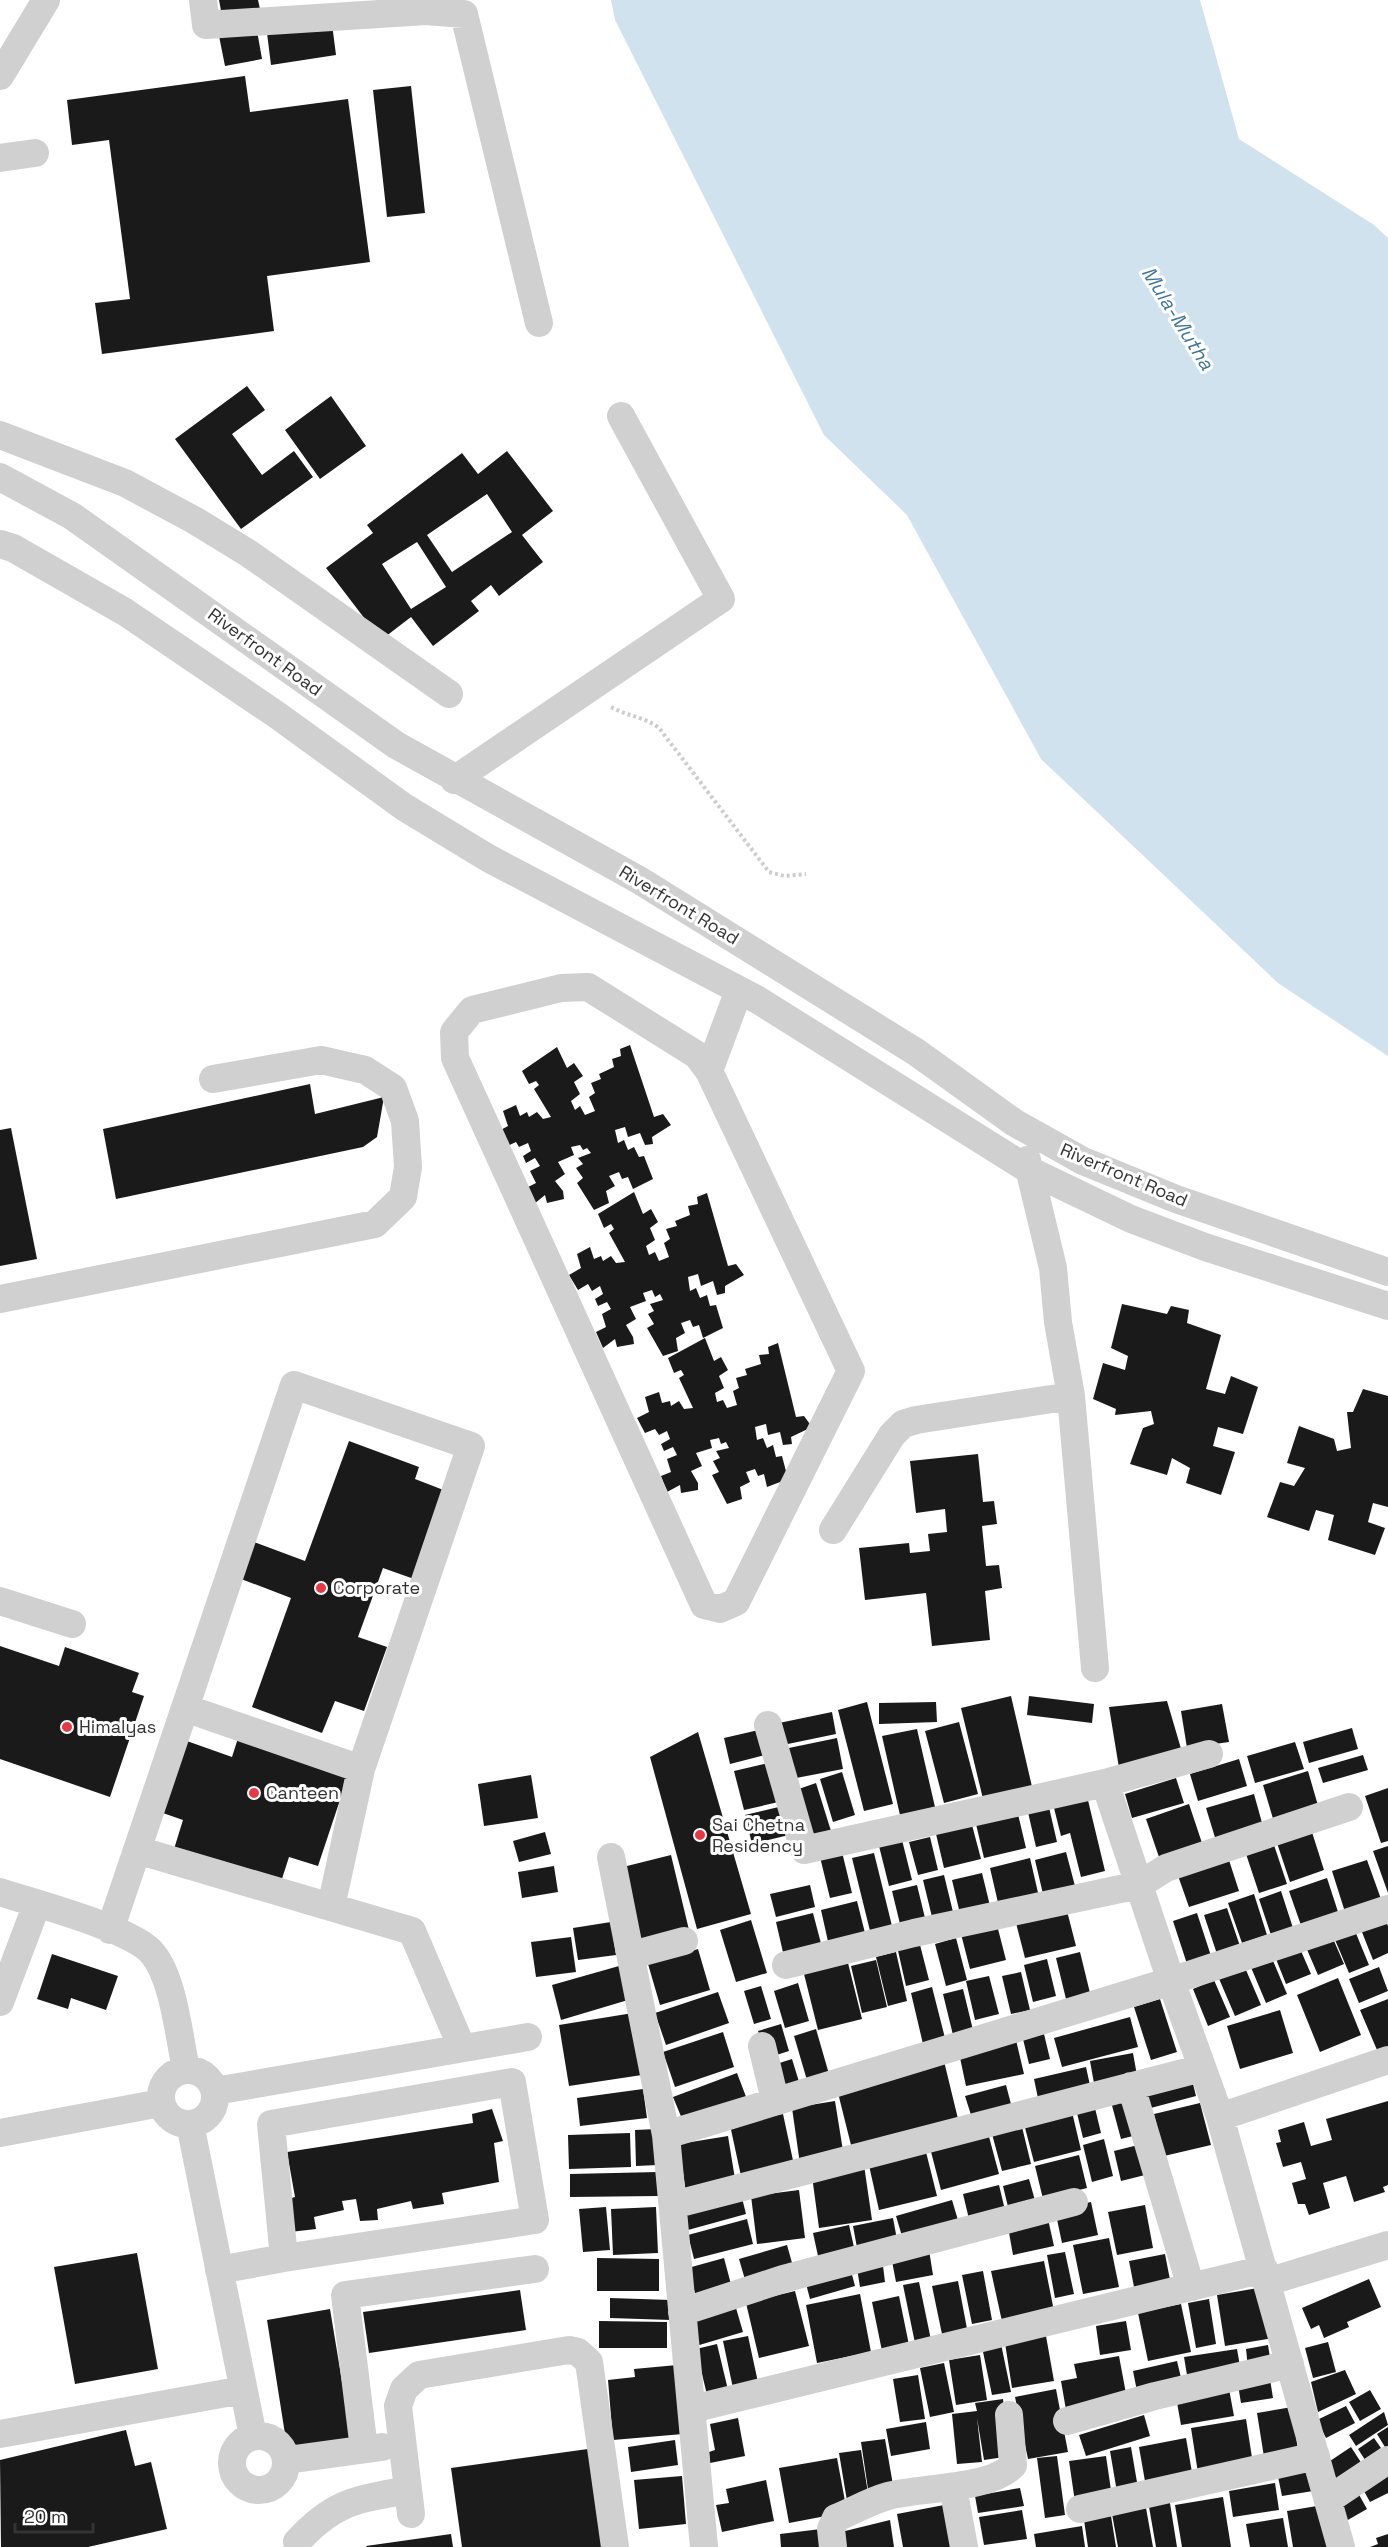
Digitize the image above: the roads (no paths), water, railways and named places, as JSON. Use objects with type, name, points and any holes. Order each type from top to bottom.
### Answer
[{"type":"street","points":[[0,76],[46,0]]},
{"type":"street","points":[[203,0],[206,25],[278,10],[358,8],[464,14],[539,322]]},
{"type":"street","points":[[0,158],[35,153]]},
{"type":"street","points":[[454,780],[721,599],[621,416]]},
{"type":"street","points":[[0,435],[124,483],[194,520],[248,553],[449,694]]},
{"type":"street","name":"Riverfront Road","points":[[0,477],[72,516],[396,745],[454,780],[639,880],[916,1052],[1015,1124],[1083,1161],[1176,1199],[1388,1272]]},
{"type":"street","name":"Riverfront Road","points":[[0,544],[14,548],[125,612],[277,715],[404,807],[470,847],[739,990],[1031,1171],[1131,1219],[1205,1247],[1388,1306]]},
{"type":"street","points":[[709,1071],[697,1055],[588,987],[561,988],[472,1010],[454,1032],[455,1058],[704,1605],[720,1609],[736,1602],[851,1371],[709,1071],[739,990]]},
{"type":"street","points":[[0,1299],[375,1224],[403,1197],[408,1167],[405,1122],[393,1088],[365,1070],[321,1060],[213,1079]]},
{"type":"street","points":[[1015,1124],[1031,1171],[1053,1268],[1058,1322],[1071,1396],[1095,1668]]},
{"type":"street","points":[[110,1930],[294,1385],[471,1446],[361,1769],[331,1907]]},
{"type":"street","points":[[833,1530],[892,1435],[903,1424],[916,1420],[1071,1396]]},
{"type":"street","points":[[0,1601],[72,1624]]},
{"type":"street","points":[[185,1708],[361,1769]]},
{"type":"street","points":[[768,1725],[804,1851],[1105,1783],[1209,1754]]},
{"type":"street","points":[[1105,1783],[1171,1981],[1220,2116],[1341,2547]]},
{"type":"street","points":[[786,1965],[914,1933],[1138,1885],[1166,1868],[1349,1807]]},
{"type":"street","points":[[136,1850],[412,1931],[462,2048]]},
{"type":"street","points":[[611,1857],[666,2135],[704,2547]]},
{"type":"street","points":[[0,1892],[130,1936],[153,1953],[166,1979],[186,2069]]},
{"type":"street","points":[[0,2002],[37,1904]]},
{"type":"street","points":[[666,2135],[1171,1981],[1388,1909]]},
{"type":"street","points":[[632,1955],[684,1941]]},
{"type":"street","points":[[215,2091],[528,2037]]},
{"type":"street","points":[[762,2046],[775,2100]]},
{"type":"street","points":[[1220,2116],[1388,2060]]},
{"type":"street","points":[[673,2205],[1202,2068]]},
{"type":"street","points":[[186,2069],[204,2075],[215,2091],[213,2109],[199,2122],[190,2124],[172,2119],[161,2103],[163,2085],[169,2077],[186,2069]]},
{"type":"street","points":[[219,2270],[535,2220],[512,2082],[271,2124],[284,2258]]},
{"type":"street","points":[[1131,2086],[1191,2287]]},
{"type":"street","points":[[0,2133],[161,2103]]},
{"type":"street","points":[[190,2124],[253,2436]]},
{"type":"street","points":[[682,2312],[783,2279],[1074,2202]]},
{"type":"street","points":[[692,2409],[1191,2287],[1265,2275],[1388,2245]]},
{"type":"street","points":[[364,2449],[345,2295],[535,2269]]},
{"type":"street","points":[[298,2547],[297,2542],[330,2510],[350,2501],[409,2502],[398,2406],[404,2389],[419,2375],[569,2350],[578,2352],[589,2362],[615,2547]]},
{"type":"street","points":[[1067,2421],[1155,2396],[1290,2364]]},
{"type":"street","points":[[0,2434],[243,2390]]},
{"type":"street","points":[[833,2547],[831,2529],[836,2518],[888,2496],[953,2487],[1006,2473],[1013,2465],[1009,2415]]},
{"type":"street","points":[[262,2435],[279,2443],[286,2460],[286,2470],[275,2485],[257,2490],[240,2482],[232,2465],[233,2455],[244,2440],[253,2436],[262,2435]]},
{"type":"street","points":[[286,2460],[401,2444]]},
{"type":"street","points":[[1080,2508],[1316,2456]]},
{"type":"street","points":[[1328,2500],[1388,2460]]},
{"type":"street","points":[[953,2487],[964,2547]]},
{"type":"water","name":"Mula-Mutha","points":[[611,0],[1200,0],[1239,139],[1374,225],[1388,238],[1388,1056],[1278,983],[1041,759],[907,515],[824,435],[615,20]]},
{"type":"place","name":"Corporate","points":[[321,1588]]},
{"type":"place","name":"Himalyas","points":[[67,1727]]},
{"type":"place","name":"Canteen","points":[[254,1793]]},
{"type":"place","name":"Sai Chetna Residency","points":[[700,1835]]}]
